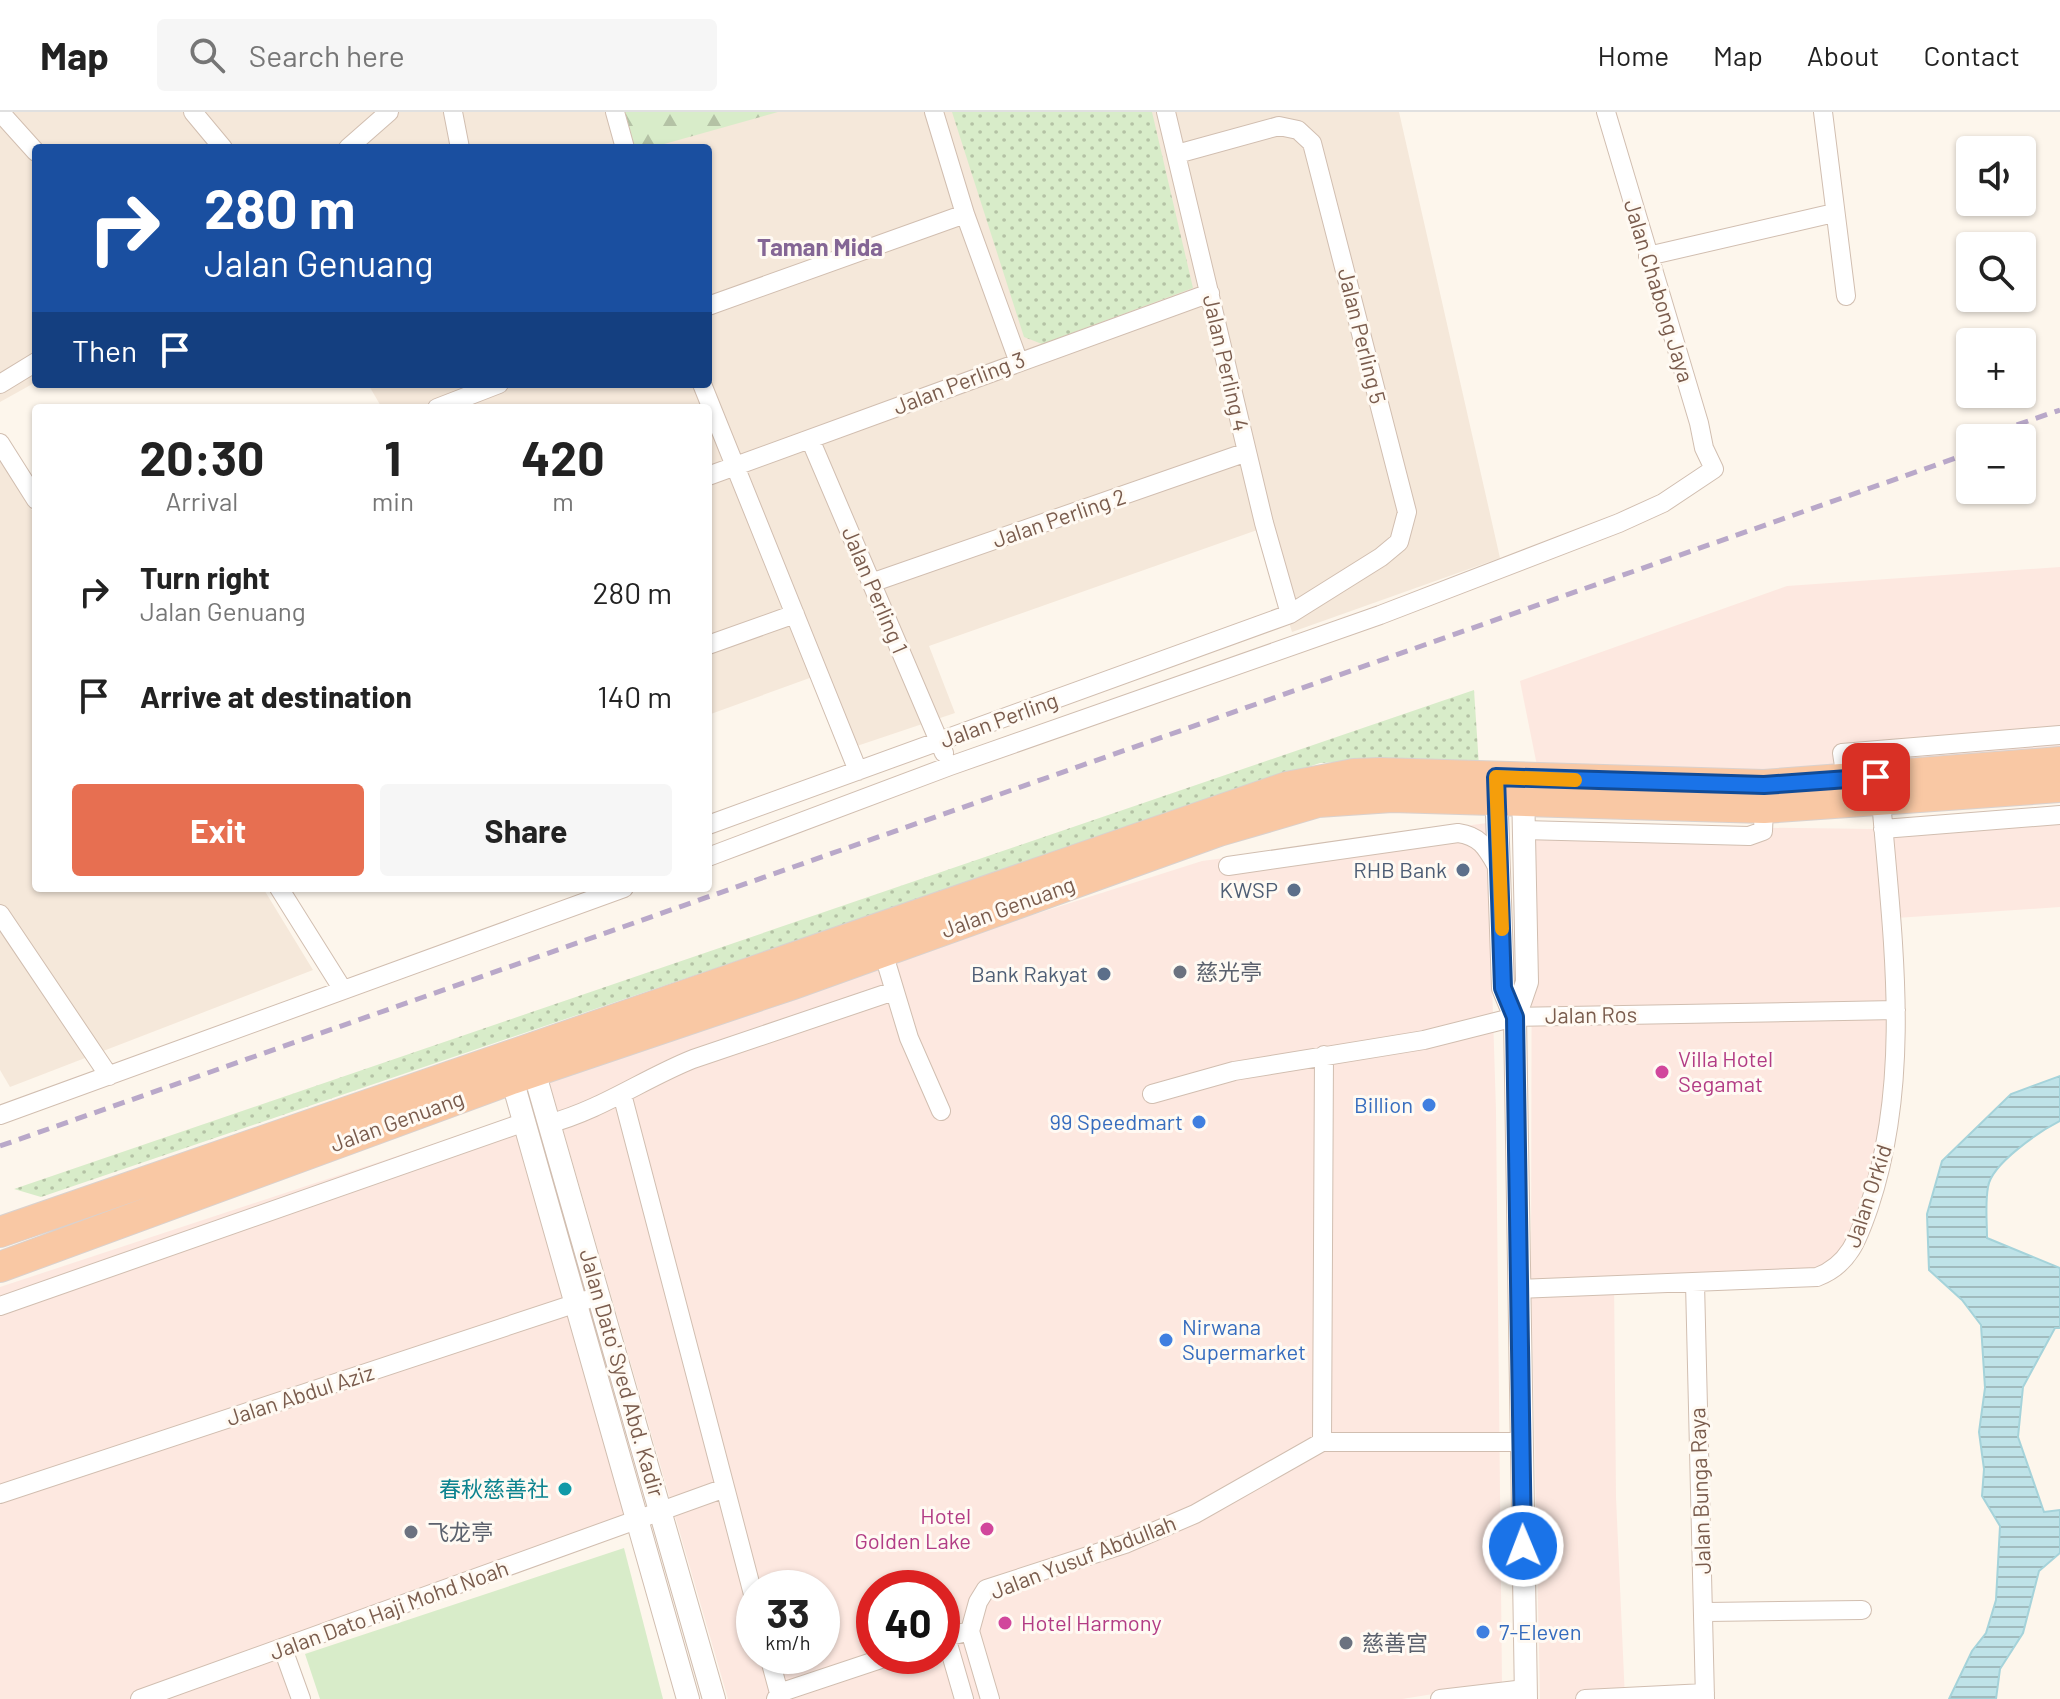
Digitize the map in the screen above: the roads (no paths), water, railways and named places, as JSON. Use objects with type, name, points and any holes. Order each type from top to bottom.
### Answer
[{"type":"highway","name":"Jalan Genuang","points":[[0,1267],[524,1066],[1287,787],[1354,774],[1512,798],[1764,785],[2060,762]]},
{"type":"highway","name":"Jalan Genuang","points":[[0,1232],[524,1066],[687,1040],[793,984],[1219,831],[1318,802],[1392,797],[1512,798],[1882,814],[2060,787]]},
{"type":"street","points":[[0,112],[32,148]]},
{"type":"street","points":[[193,112],[220,144]]},
{"type":"street","points":[[353,144],[389,112]]},
{"type":"street","points":[[453,112],[459,144]]},
{"type":"street","points":[[615,112],[624,144]]},
{"type":"street","points":[[934,112],[965,214],[1018,360]]},
{"type":"street","name":"Jalan Perling 4","points":[[1166,112],[1247,452],[1290,614]]},
{"type":"street","name":"Jalan Chabong Jaya","points":[[950,766],[1380,615],[1619,523],[1663,503],[1714,469],[1704,448],[1606,112]]},
{"type":"street","points":[[1823,112],[1846,296]]},
{"type":"street","name":"Jalan Perling 5","points":[[1177,154],[1279,126],[1298,130],[1312,143],[1407,512],[1408,521],[1399,542],[1290,614]]},
{"type":"street","points":[[1648,256],[1834,213]]},
{"type":"street","points":[[712,305],[965,214]]},
{"type":"street","name":"Jalan Perling 3","points":[[712,475],[1018,360],[1210,293]]},
{"type":"street","points":[[0,384],[32,364]]},
{"type":"street","points":[[447,404],[489,388]]},
{"type":"street","points":[[712,409],[858,771]]},
{"type":"street","name":"Jalan Perling 1","points":[[810,439],[950,766]]},
{"type":"street","points":[[0,443],[32,494]]},
{"type":"street","name":"Jalan Perling 2","points":[[871,583],[1247,452]]},
{"type":"street","points":[[712,644],[795,614]]},
{"type":"street","name":"Jalan Perling","points":[[712,824],[1290,614]]},
{"type":"street","points":[[1846,779],[1842,753],[2060,735]]},
{"type":"street","points":[[712,855],[950,766]]},
{"type":"street","points":[[1512,798],[1500,870],[1503,988],[1515,1017]]},
{"type":"street","points":[[1440,1699],[1525,1694],[1515,1017],[1527,982],[1512,798]]},
{"type":"street","points":[[1882,814],[2060,815]]},
{"type":"street","name":"Jalan Orkid","points":[[1519,1289],[1817,1277],[1837,1270],[1850,1255],[1880,1174],[1894,1110],[1896,1010],[1882,814]]},
{"type":"street","points":[[1228,866],[1458,833],[1473,835],[1484,844],[1500,870]]},
{"type":"street","points":[[282,892],[343,990]]},
{"type":"street","points":[[0,1115],[613,892]]},
{"type":"street","points":[[0,914],[109,1076]]},
{"type":"street","points":[[883,952],[909,1038],[941,1111]]},
{"type":"street","points":[[793,984],[801,1022]]},
{"type":"street","points":[[548,1124],[577,1116],[622,1094],[687,1040],[801,1022],[894,991]]},
{"type":"street","name":"Jalan Ros","points":[[1152,1094],[1234,1071],[1424,1040],[1515,1017],[1896,1010]]},
{"type":"street","points":[[1322,1442],[1324,1055]]},
{"type":"street","name":"Jalan Dato' Syed Abd. Kadir","points":[[524,1066],[525,1122],[688,1699]]},
{"type":"street","name":"Jalan Dato' Syed Abd. Kadir","points":[[524,1066],[548,1124],[600,1295],[714,1699]]},
{"type":"street","points":[[622,1094],[747,1570]]},
{"type":"street","points":[[0,1306],[525,1122]]},
{"type":"street","name":"Jalan Bunga Raya","points":[[1695,1283],[1698,1487],[1706,1612],[1705,1696]]},
{"type":"street","name":"Jalan Abdul Aziz","points":[[0,1494],[600,1295]]},
{"type":"street","name":"Jalan Yusuf Abdullah","points":[[970,1631],[978,1602],[986,1589],[1125,1544],[1195,1514],[1322,1442],[1520,1442]]},
{"type":"street","name":"Jalan Dato Haji Mohd Noah","points":[[140,1699],[725,1488]]},
{"type":"street","points":[[1706,1612],[1862,1610]]},
{"type":"street","points":[[960,1634],[970,1631],[990,1699]]},
{"type":"street","points":[[283,1649],[301,1699]]},
{"type":"street","points":[[773,1674],[777,1696],[856,1668]]},
{"type":"street","points":[[956,1674],[964,1699]]},
{"type":"street","points":[[1585,1699],[1705,1696]]},
{"type":"water","points":[[2060,1076],[2060,1121],[2029,1140],[1998,1168],[1988,1187],[1986,1206],[1987,1238],[2060,1268],[2060,1328],[2055,1328],[2023,1387],[2018,1437],[2044,1512],[2060,1510],[2060,1553],[2039,1571],[2023,1633],[2000,1669],[1996,1699],[1949,1699],[1972,1651],[1986,1633],[1996,1600],[2000,1526],[1982,1496],[1984,1469],[1979,1432],[1985,1388],[1981,1325],[1962,1300],[1929,1270],[1927,1214],[1942,1161],[2011,1094]]},
{"type":"railway","points":[[2020,424],[2060,410]]},
{"type":"railway","points":[[0,1146],[1956,458]]},
{"type":"place","name":"RHB Bank","points":[[1463,870]]},
{"type":"place","name":"KWSP","points":[[1294,890]]},
{"type":"place","name":"慈光亭","points":[[1180,972]]},
{"type":"place","name":"Bank Rakyat","points":[[1104,974]]},
{"type":"place","name":"Villa Hotel Segamat","points":[[1662,1072]]},
{"type":"place","name":"Billion","points":[[1429,1105]]},
{"type":"place","name":"99 Speedmart","points":[[1199,1122]]},
{"type":"place","name":"Nirwana Supermarket","points":[[1166,1340]]},
{"type":"place","name":"春秋慈善社","points":[[565,1489]]},
{"type":"place","name":"Hotel Golden Lake","points":[[987,1529]]},
{"type":"place","name":"飞龙亭","points":[[411,1532]]},
{"type":"place","name":"Hotel Harmony","points":[[1005,1623]]},
{"type":"place","name":"7-Eleven","points":[[1483,1632]]},
{"type":"place","name":"慈善宫","points":[[1346,1643]]},
{"type":"district","name":"Taman Mida","points":[[820,248]]}]
